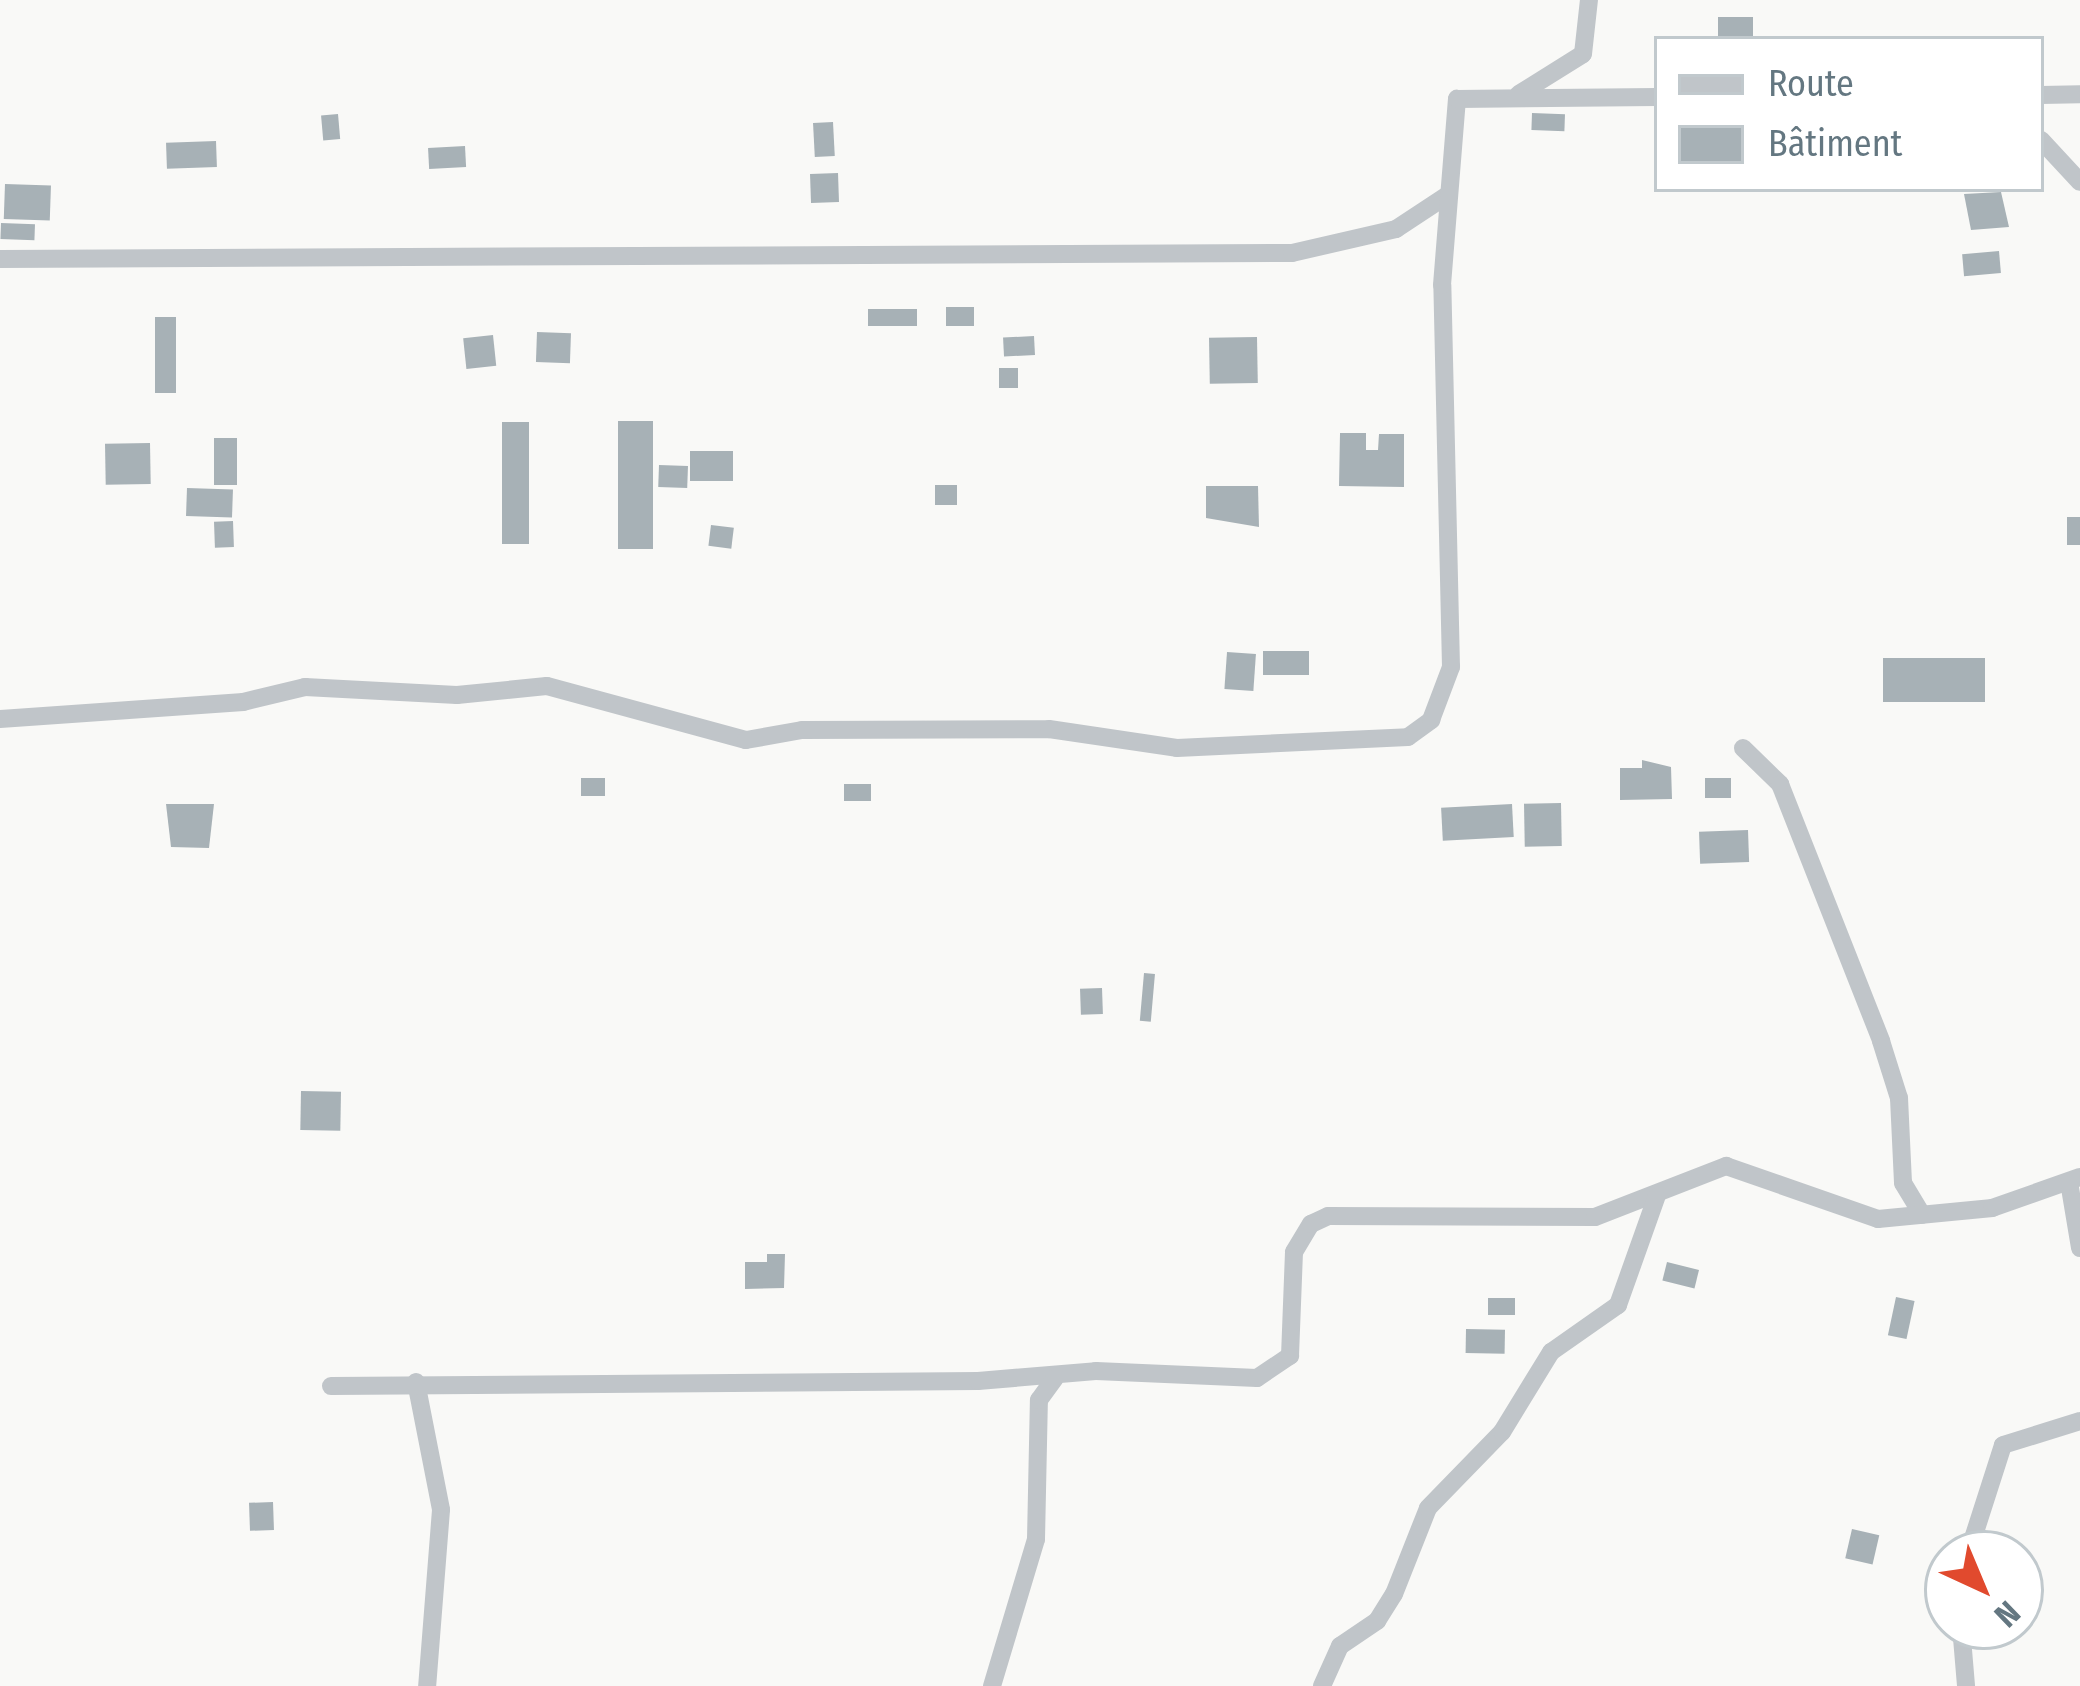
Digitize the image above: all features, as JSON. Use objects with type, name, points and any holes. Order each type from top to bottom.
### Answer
[{"type":"street","points":[[1520,94],[1583,54],[1589,0]]},
{"type":"street","points":[[0,719],[244,702],[305,686],[458,694],[547,686],[746,740],[802,730],[1049,729],[1177,748],[1408,737],[1431,720],[1451,667],[1446,196],[1457,99],[1520,94],[1654,98]]},
{"type":"street","points":[[2044,95],[2080,94]]},
{"type":"street","points":[[2044,143],[2080,182]]},
{"type":"street","points":[[0,259],[1292,254],[1396,229],[1446,196]]},
{"type":"street","points":[[1743,748],[1780,784],[1882,1041],[1899,1098],[1903,1183],[1922,1215]]},
{"type":"street","points":[[332,1386],[1055,1378],[1096,1371],[1234,1381],[1273,1370],[1290,1356],[1295,1335],[1294,1252],[1311,1224],[1328,1216],[1595,1217],[1656,1198],[1676,1179],[1726,1166],[1857,1217],[1993,1208],[2075,1179],[2080,1248]]},
{"type":"street","points":[[1322,1686],[1340,1646],[1377,1621],[1394,1594],[1428,1508],[1512,1420],[1551,1352],[1618,1305],[1656,1198]]},
{"type":"street","points":[[992,1686],[1036,1538],[1045,1478],[1039,1400],[1055,1378]]},
{"type":"street","points":[[416,1382],[441,1510],[427,1686]]},
{"type":"street","points":[[1976,1530],[2003,1444],[2080,1421]]},
{"type":"street","points":[[1963,1650],[1966,1686]]},
{"type":"building","points":[[1718,17],[1753,17],[1753,36],[1718,36]]},
{"type":"building","points":[[1532,113],[1565,114],[1564,131],[1531,130]]},
{"type":"building","points":[[338,114],[340,139],[323,140],[321,115]]},
{"type":"building","points":[[833,122],[835,156],[815,157],[813,123]]},
{"type":"building","points":[[216,141],[217,167],[167,169],[166,143]]},
{"type":"building","points":[[465,146],[466,167],[429,169],[428,148]]},
{"type":"building","points":[[838,173],[839,202],[811,203],[810,174]]},
{"type":"building","points":[[5,184],[51,186],[50,221],[4,219]]},
{"type":"building","points":[[2001,192],[2009,227],[1971,230],[1964,194]]},
{"type":"building","points":[[1,223],[35,224],[34,240],[0,239]]},
{"type":"building","points":[[1999,251],[2001,273],[1964,276],[1962,254]]},
{"type":"building","points":[[946,307],[974,307],[974,326],[946,326]]},
{"type":"building","points":[[868,309],[917,309],[917,326],[868,326]]},
{"type":"building","points":[[155,317],[176,317],[176,393],[155,393]]},
{"type":"building","points":[[537,332],[571,333],[570,363],[536,362]]},
{"type":"building","points":[[493,335],[496,366],[466,369],[463,338]]},
{"type":"building","points":[[1034,336],[1035,355],[1004,357],[1003,338]]},
{"type":"building","points":[[1257,337],[1258,383],[1210,384],[1209,338]]},
{"type":"building","points":[[999,368],[1018,368],[1018,388],[999,388]]},
{"type":"building","points":[[618,421],[653,421],[653,549],[618,549]]},
{"type":"building","points":[[502,422],[529,422],[529,544],[502,544]]},
{"type":"building","points":[[1340,433],[1366,433],[1366,450],[1378,450],[1379,434],[1404,434],[1404,487],[1339,486]]},
{"type":"building","points":[[214,438],[237,438],[237,485],[214,485]]},
{"type":"building","points":[[150,443],[151,484],[106,485],[105,444]]},
{"type":"building","points":[[690,451],[733,451],[733,481],[690,481]]},
{"type":"building","points":[[659,465],[688,466],[687,488],[658,487]]},
{"type":"building","points":[[935,485],[957,485],[957,505],[935,505]]},
{"type":"building","points":[[1206,486],[1258,486],[1259,527],[1206,518]]},
{"type":"building","points":[[187,488],[233,490],[232,518],[186,516]]},
{"type":"building","points":[[2067,517],[2080,517],[2080,545],[2067,545]]},
{"type":"building","points":[[233,521],[234,547],[215,548],[214,522]]},
{"type":"building","points":[[711,525],[734,528],[731,549],[708,546]]},
{"type":"building","points":[[1263,651],[1309,651],[1309,675],[1263,675]]},
{"type":"building","points":[[1227,652],[1256,654],[1253,691],[1224,689]]},
{"type":"building","points":[[1883,658],[1985,658],[1985,702],[1883,702]]},
{"type":"building","points":[[1642,760],[1671,767],[1672,799],[1620,800],[1620,768],[1642,768]]},
{"type":"building","points":[[581,778],[605,778],[605,796],[581,796]]},
{"type":"building","points":[[1705,778],[1731,778],[1731,798],[1705,798]]},
{"type":"building","points":[[844,784],[871,784],[871,801],[844,801]]},
{"type":"building","points":[[1561,803],[1562,846],[1525,847],[1524,804]]},
{"type":"building","points":[[166,804],[214,804],[209,848],[171,847]]},
{"type":"building","points":[[1512,804],[1514,837],[1443,841],[1441,808]]},
{"type":"building","points":[[1748,830],[1749,862],[1700,864],[1699,832]]},
{"type":"building","points":[[1144,973],[1155,974],[1151,1022],[1140,1021]]},
{"type":"building","points":[[1102,988],[1103,1014],[1081,1015],[1080,989]]},
{"type":"building","points":[[301,1091],[341,1092],[340,1131],[300,1130]]},
{"type":"building","points":[[767,1254],[785,1254],[784,1288],[745,1289],[745,1262],[767,1262]]},
{"type":"building","points":[[1667,1262],[1699,1270],[1694,1288],[1662,1280]]},
{"type":"building","points":[[1896,1297],[1915,1301],[1906,1339],[1888,1335]]},
{"type":"building","points":[[1488,1298],[1515,1298],[1515,1315],[1488,1315]]},
{"type":"building","points":[[1466,1329],[1505,1330],[1505,1354],[1466,1353]]},
{"type":"building","points":[[273,1502],[274,1530],[250,1531],[249,1503]]},
{"type":"building","points":[[1852,1529],[1879,1535],[1873,1565],[1845,1558]]}]
